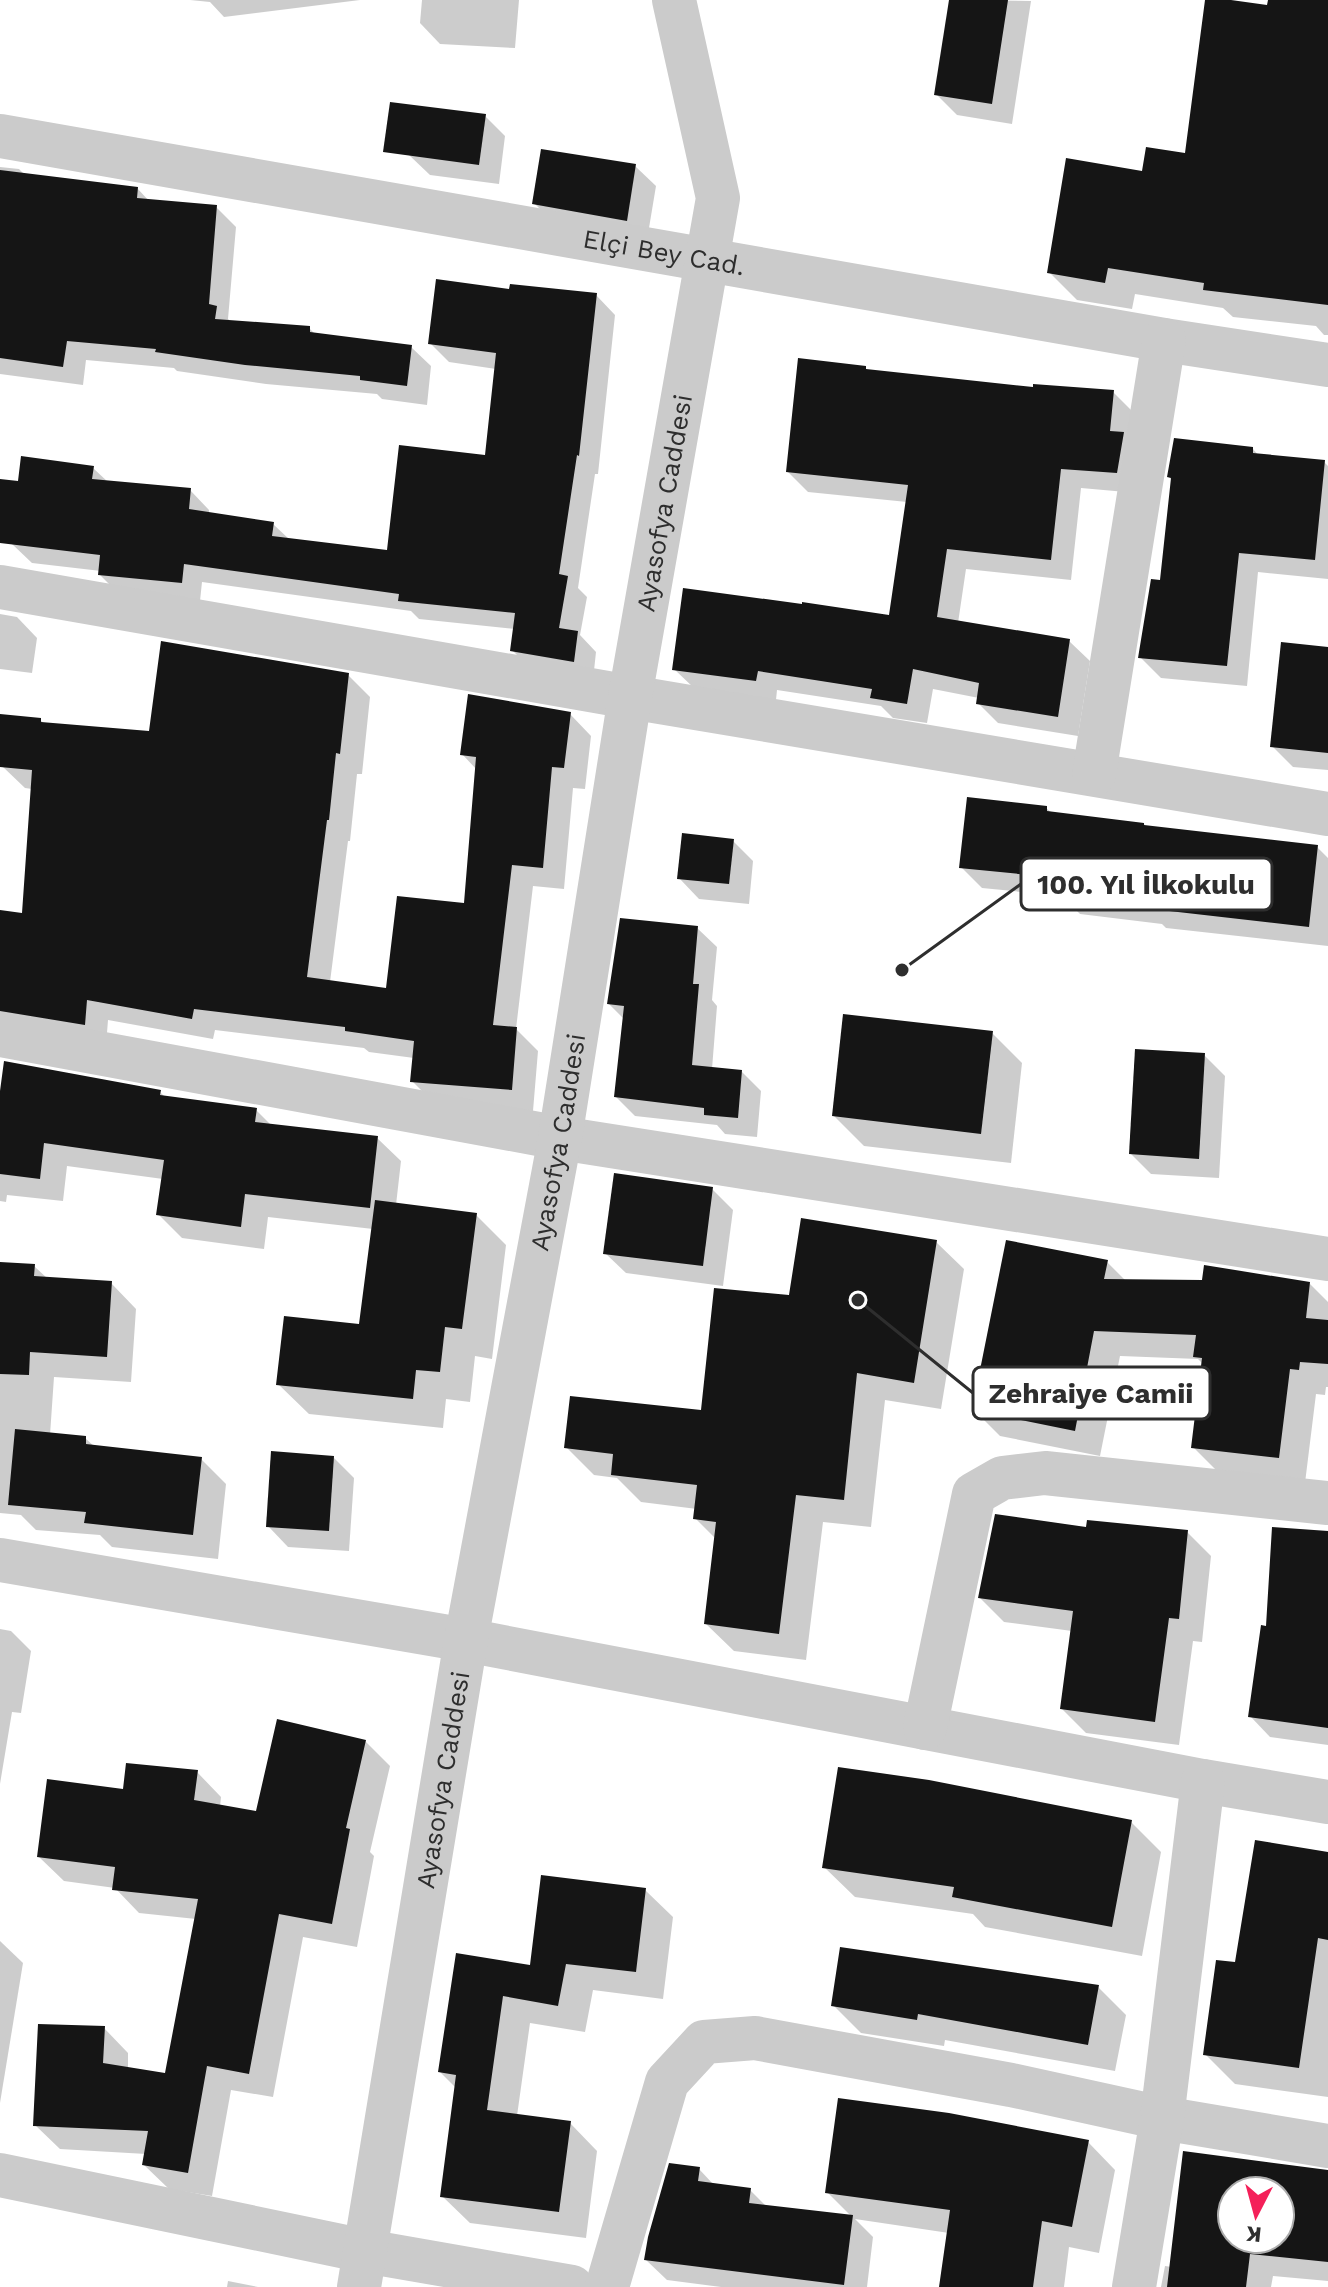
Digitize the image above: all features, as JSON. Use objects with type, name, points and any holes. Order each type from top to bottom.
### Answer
[{"type":"street","name":"Ayasofya Caddesi","points":[[362,2269],[466,1640],[560,1138],[630,697],[718,198],[674,0]]},
{"type":"street","name":"Elçi Bey Cad.","points":[[0,136],[1164,340],[1328,365]]},
{"type":"street","points":[[1094,774],[1164,340]]},
{"type":"street","points":[[0,587],[1328,814]]},
{"type":"street","points":[[0,1035],[560,1138],[1328,1259]]},
{"type":"street","points":[[925,1728],[974,1494],[1002,1478],[1045,1473],[1328,1503]]},
{"type":"street","points":[[0,1560],[466,1640],[1203,1781],[1328,1802]]},
{"type":"street","points":[[1134,2287],[1162,2118],[1203,1781]]},
{"type":"street","points":[[607,2287],[667,2082],[704,2042],[755,2038],[1011,2085],[1162,2118],[1328,2146]]},
{"type":"street","points":[[0,2175],[362,2269],[572,2287]]},
{"type":"building","points":[[949,0],[1008,0],[992,104],[934,95]]},
{"type":"building","points":[[1205,0],[1267,5],[1268,0],[1328,0],[1328,305],[1203,290],[1204,283],[1108,268],[1105,283],[1047,273],[1066,158],[1142,171],[1146,147],[1185,153]]},
{"type":"building","points":[[390,102],[486,114],[479,165],[383,152]]},
{"type":"building","points":[[541,149],[636,164],[627,221],[532,204]]},
{"type":"building","points":[[0,170],[138,187],[137,198],[217,205],[209,304],[217,306],[215,319],[310,326],[310,332],[412,345],[407,386],[360,380],[360,376],[245,365],[155,352],[156,349],[67,341],[63,367],[0,358]]},
{"type":"building","points":[[436,279],[509,289],[510,284],[597,293],[579,456],[559,574],[568,576],[559,628],[578,631],[574,662],[510,651],[515,613],[398,601],[399,594],[184,564],[182,583],[98,575],[100,555],[0,543],[0,479],[18,481],[21,456],[94,466],[92,479],[191,488],[189,509],[274,522],[272,536],[387,550],[399,445],[485,455],[496,353],[428,344]]},
{"type":"building","points":[[798,358],[866,366],[866,369],[1033,387],[1033,384],[1114,390],[1110,431],[1124,432],[1117,473],[1061,469],[1051,560],[947,549],[937,617],[1070,639],[1058,717],[976,704],[979,683],[913,669],[907,704],[870,698],[872,689],[758,671],[756,681],[672,670],[683,588],[889,615],[908,485],[786,472]]},
{"type":"building","points":[[1174,438],[1253,447],[1253,453],[1325,460],[1315,560],[1239,553],[1227,666],[1138,658],[1151,579],[1160,580],[1171,478],[1167,477]]},
{"type":"building","points":[[161,641],[349,673],[307,977],[386,988],[397,896],[464,903],[476,757],[460,755],[468,694],[571,712],[564,768],[552,767],[543,868],[512,865],[493,1025],[517,1027],[512,1090],[410,1082],[414,1041],[345,1031],[345,1027],[194,1009],[192,1019],[87,1000],[85,1025],[0,1011],[0,910],[22,913],[32,770],[0,767],[0,714],[41,718],[41,722],[149,731]]},
{"type":"building","points":[[1281,642],[1328,647],[1328,753],[1270,747]]},
{"type":"building","points":[[967,797],[1047,806],[1047,811],[1144,825],[1318,845],[1309,927],[1143,908],[1144,904],[1058,894],[1060,878],[959,868]]},
{"type":"building","points":[[682,833],[734,839],[729,884],[677,879]]},
{"type":"building","points":[[620,918],[698,926],[693,984],[699,984],[692,1065],[742,1070],[738,1118],[704,1115],[704,1108],[614,1097],[624,1006],[607,1004]]},
{"type":"building","points":[[843,1014],[993,1031],[981,1134],[832,1116]]},
{"type":"building","points":[[1135,1049],[1205,1053],[1199,1159],[1129,1154]]},
{"type":"building","points":[[4,1061],[161,1090],[160,1095],[257,1108],[255,1122],[378,1136],[370,1208],[245,1194],[241,1227],[156,1215],[164,1160],[44,1143],[40,1179],[0,1174],[0,1091]]},
{"type":"building","points":[[614,1173],[713,1187],[703,1266],[603,1254]]},
{"type":"building","points":[[375,1200],[477,1213],[462,1329],[445,1327],[440,1372],[416,1370],[413,1399],[276,1385],[284,1316],[359,1324]]},
{"type":"building","points":[[801,1218],[937,1240],[914,1383],[857,1373],[844,1500],[796,1495],[779,1634],[704,1624],[716,1522],[693,1519],[697,1485],[611,1475],[613,1454],[564,1448],[570,1396],[701,1410],[714,1288],[789,1295]]},
{"type":"building","points":[[1006,1240],[1108,1260],[1104,1279],[1202,1280],[1204,1265],[1310,1282],[1306,1318],[1328,1320],[1328,1364],[1300,1362],[1299,1370],[1290,1369],[1279,1458],[1191,1448],[1202,1358],[1193,1357],[1196,1335],[1094,1331],[1075,1431],[972,1410]]},
{"type":"building","points":[[0,1262],[35,1264],[34,1276],[112,1281],[107,1357],[30,1352],[29,1375],[0,1374]]},
{"type":"building","points":[[15,1429],[86,1436],[86,1444],[202,1457],[193,1535],[84,1523],[86,1512],[8,1505]]},
{"type":"building","points":[[271,1451],[334,1456],[329,1531],[266,1527]]},
{"type":"building","points":[[995,1514],[1086,1527],[1087,1520],[1188,1530],[1179,1619],[1169,1618],[1155,1722],[1060,1709],[1073,1611],[978,1598]]},
{"type":"building","points":[[1272,1527],[1328,1531],[1328,1728],[1248,1717],[1261,1625],[1266,1626]]},
{"type":"building","points":[[277,1719],[366,1740],[346,1828],[350,1829],[332,1924],[279,1914],[249,2074],[207,2066],[188,2173],[142,2165],[148,2131],[33,2126],[38,2024],[105,2026],[103,2063],[165,2073],[198,1899],[112,1890],[115,1867],[37,1857],[47,1779],[123,1789],[126,1763],[198,1770],[194,1800],[256,1811]]},
{"type":"building","points":[[838,1767],[929,1780],[1132,1820],[1112,1927],[952,1897],[954,1887],[822,1868]]},
{"type":"building","points":[[1255,1840],[1328,1852],[1328,1940],[1318,1938],[1299,2068],[1203,2055],[1216,1960],[1235,1962]]},
{"type":"building","points":[[541,1875],[646,1888],[636,1972],[566,1964],[558,2006],[503,1996],[487,2110],[571,2121],[559,2212],[440,2197],[456,2075],[438,2072],[456,1953],[530,1965]]},
{"type":"building","points":[[840,1947],[1099,1985],[1088,2045],[918,2014],[917,2020],[831,2006]]},
{"type":"building","points":[[838,2098],[949,2113],[1089,2140],[1072,2227],[1042,2221],[1033,2287],[939,2287],[950,2210],[825,2193]]},
{"type":"building","points":[[1183,2151],[1328,2170],[1328,2262],[1260,2255],[1296,2255],[1296,2175],[1216,2175],[1216,2255],[1250,2255],[1246,2287],[1167,2287]]},
{"type":"building","points":[[669,2163],[700,2167],[698,2181],[751,2188],[749,2203],[853,2215],[844,2285],[644,2260]]},
{"type":"place","name":"100. Yıl İlkokulu","points":[[902,970]]},
{"type":"place","name":"Zehraiye Camii","points":[[858,1300]]}]
